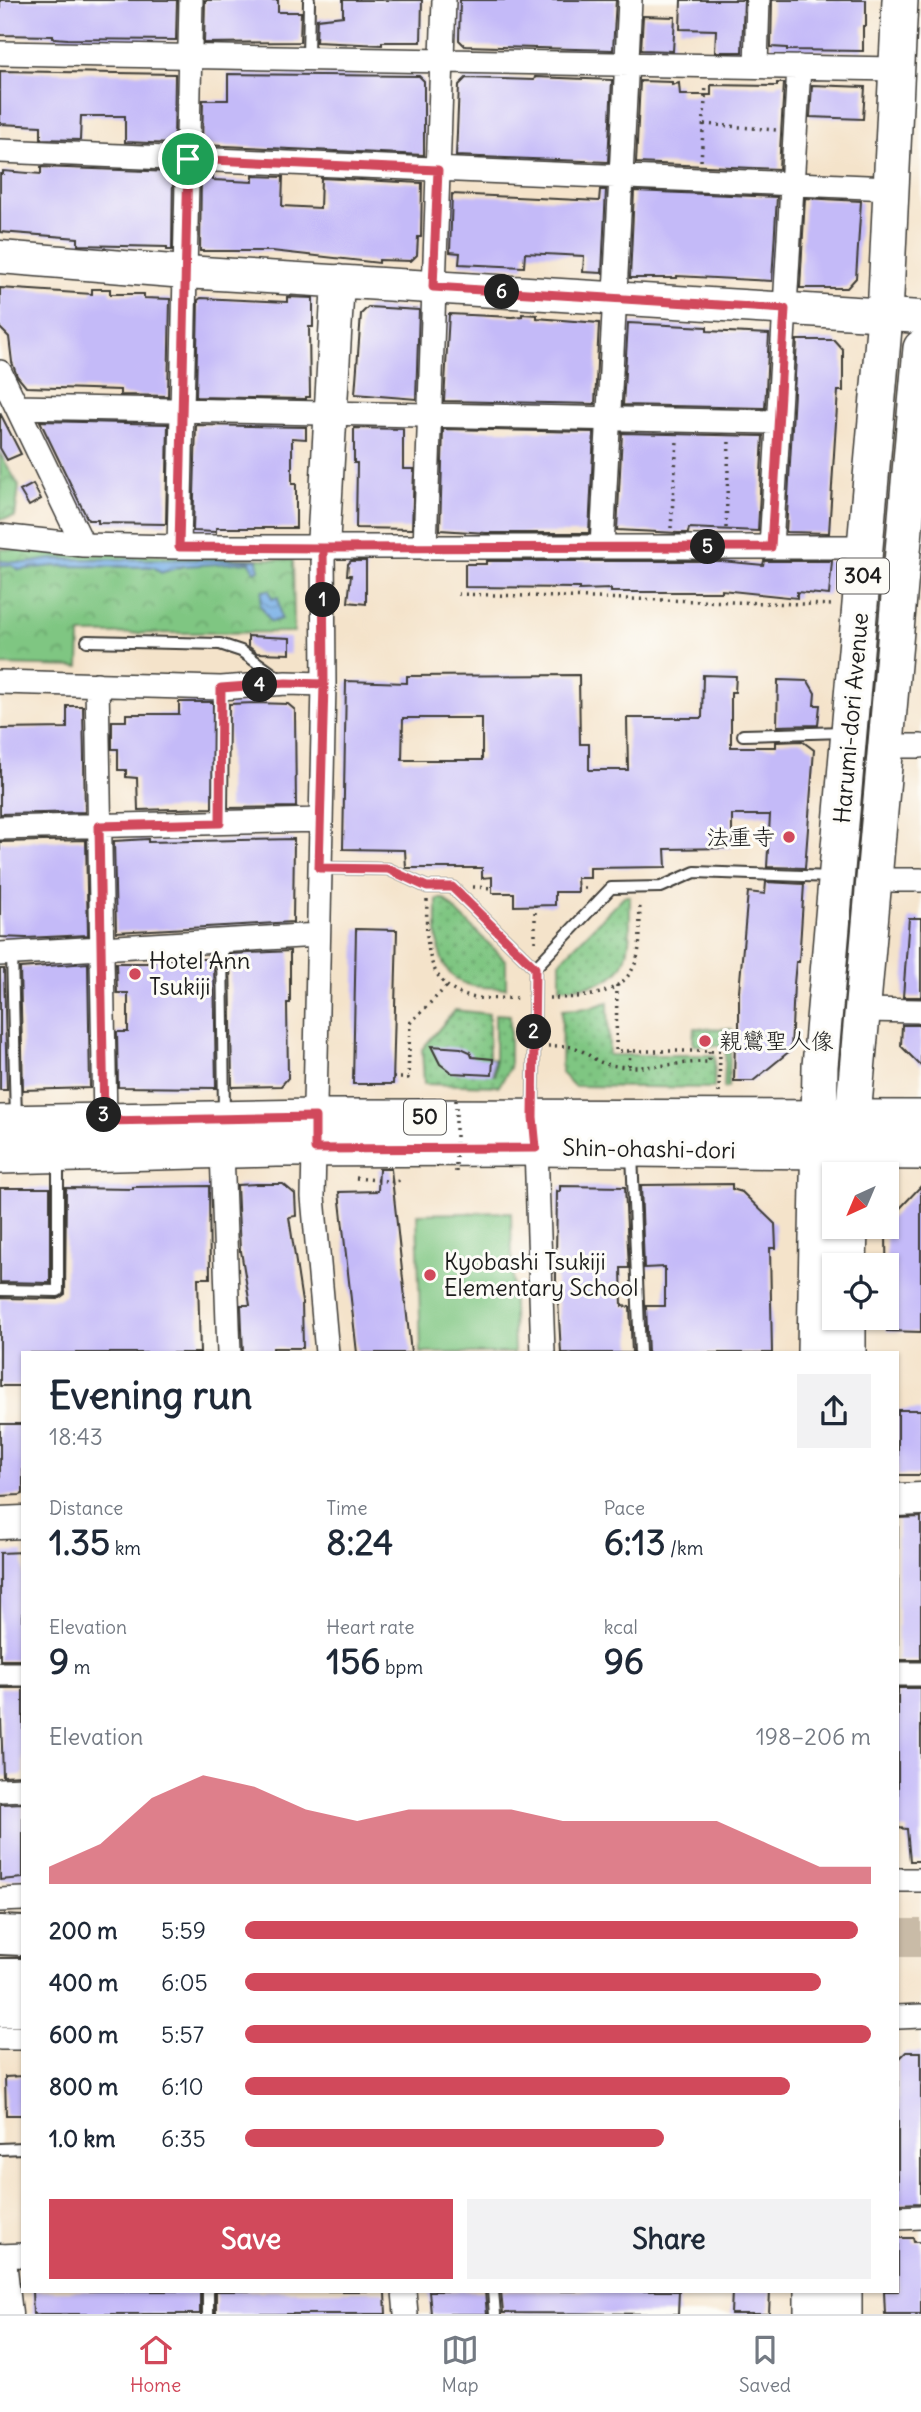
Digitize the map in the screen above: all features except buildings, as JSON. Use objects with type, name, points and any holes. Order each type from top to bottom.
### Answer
[{"type":"highway","points":[[0,1934],[21,1934]]},
{"type":"highway","points":[[0,1957],[21,1956]]},
{"type":"highway","points":[[0,1978],[21,1978]]},
{"type":"highway","points":[[0,2007],[21,2007]]},
{"type":"main road","name":"Harumi-dori Avenue","points":[[815,1351],[840,1159],[835,1117],[820,1066],[885,316],[900,0]]},
{"type":"main road","name":"Harumi-dori Avenue","points":[[835,1117],[861,1010],[885,746],[912,546],[921,348]]},
{"type":"main road","name":"Shin-ohashi-dori","points":[[0,1156],[58,1154],[223,1134],[535,1132],[835,1117],[921,1118]]},
{"type":"main road","name":"Shin-ohashi-dori","points":[[8,1123],[104,1121],[223,1134]]},
{"type":"main road","name":"Shin-ohashi-dori","points":[[535,1132],[631,1150],[840,1159],[921,1152]]},
{"type":"main road","points":[[848,1330],[848,1351]]},
{"type":"main road","points":[[812,2293],[812,2314]]},
{"type":"main road","points":[[844,2293],[844,2314]]},
{"type":"street","points":[[179,547],[191,0]]},
{"type":"street","points":[[425,548],[444,0]]},
{"type":"street","points":[[602,547],[630,0]]},
{"type":"street","points":[[756,66],[758,0]]},
{"type":"street","points":[[0,53],[896,69]]},
{"type":"street","points":[[771,547],[799,67]]},
{"type":"street","points":[[0,151],[891,188]]},
{"type":"street","points":[[0,257],[185,272],[921,317]]},
{"type":"street","points":[[327,1351],[313,1197],[324,684],[323,548],[338,281]]},
{"type":"street","points":[[0,372],[83,545]]},
{"type":"street","points":[[17,407],[778,422]]},
{"type":"street","points":[[0,536],[83,545],[179,547],[866,547]]},
{"type":"street","points":[[0,682],[221,688],[286,683],[324,684]]},
{"type":"street","points":[[97,684],[104,1121]]},
{"type":"street","points":[[885,746],[921,746]]},
{"type":"street","points":[[0,828],[320,820]]},
{"type":"street","points":[[873,880],[921,880]]},
{"type":"street","points":[[6,953],[318,935]]},
{"type":"street","points":[[861,1010],[921,1011]]},
{"type":"street","points":[[535,1132],[543,1351]]},
{"type":"street","points":[[223,1134],[229,1351]]},
{"type":"street","points":[[899,1500],[921,1499]]},
{"type":"street","points":[[0,1523],[21,1522]]},
{"type":"street","points":[[0,1674],[21,1674]]},
{"type":"street","points":[[899,1674],[921,1674]]},
{"type":"street","points":[[0,1790],[21,1789]]},
{"type":"street","points":[[899,1880],[921,1880]]},
{"type":"street","points":[[0,1900],[21,1899]]},
{"type":"street","points":[[899,2017],[921,2016]]},
{"type":"street","points":[[0,2038],[21,2038]]},
{"type":"street","points":[[899,2218],[921,2217]]},
{"type":"street","points":[[6,2314],[0,2258],[21,2255]]},
{"type":"street","points":[[404,2293],[406,2314]]},
{"type":"lane","points":[[308,58],[309,0]]},
{"type":"lane","points":[[87,641],[220,644],[241,651],[286,683]]},
{"type":"lane","points":[[220,823],[221,688]]},
{"type":"lane","points":[[743,735],[849,732]]},
{"type":"lane","points":[[319,868],[388,869],[427,887],[452,887],[535,968]]},
{"type":"lane","points":[[535,1132],[535,968],[611,888],[661,887],[695,872],[837,877]]},
{"type":"lane","points":[[222,941],[223,1134]]},
{"type":"lane","points":[[6,953],[8,1123]]},
{"type":"lane","points":[[631,1150],[640,1351]]},
{"type":"lane","points":[[0,1290],[58,1291],[58,1154]]},
{"type":"lane","points":[[0,2149],[21,2148]]},
{"type":"lane","points":[[208,2293],[208,2314]]},
{"type":"lane","points":[[493,2293],[495,2314]]},
{"type":"path","points":[[700,180],[707,66]]},
{"type":"path","points":[[704,124],[796,132]]},
{"type":"path","points":[[669,547],[678,420]]},
{"type":"path","points":[[726,547],[729,421]]},
{"type":"path","points":[[458,594],[838,605]]},
{"type":"path","points":[[535,905],[535,932]]},
{"type":"path","points":[[393,1078],[408,1078],[411,1023],[448,985]]},
{"type":"path","points":[[617,985],[616,1051],[720,1051],[719,1095]]},
{"type":"path","points":[[534,1046],[572,1047],[602,1063],[662,1067],[679,1063],[709,1062],[709,1051]]},
{"type":"path","points":[[629,1066],[630,1051]]},
{"type":"path","points":[[456,1098],[456,1172]]},
{"type":"path","points":[[346,1177],[397,1182],[403,1175],[408,1175]]},
{"type":"green space","points":[[0,453],[19,486],[15,517],[0,519]]},
{"type":"green space","points":[[0,549],[293,560],[294,632],[80,634],[79,667],[0,665]]},
{"type":"green space","points":[[624,896],[630,896],[630,918],[623,965],[615,975],[602,982],[560,988],[560,961]]},
{"type":"green space","points":[[437,899],[444,899],[506,961],[506,988],[473,986],[450,974],[440,951]]},
{"type":"green space","points":[[608,1002],[609,1055],[715,1055],[714,1088],[574,1086],[561,1073],[562,1010],[590,1008]]},
{"type":"green space","points":[[455,1010],[489,1014],[489,1058],[493,1059],[493,1075],[495,1014],[510,1015],[510,1068],[499,1086],[424,1084],[422,1049]]},
{"type":"green space","points":[[694,1028],[732,1029],[728,1088],[724,1088],[726,1046],[693,1045]]},
{"type":"green space","points":[[511,1212],[514,1351],[421,1351],[417,1214]]},
{"type":"water","points":[[52,559],[258,560],[259,570],[254,572],[250,562],[183,566],[161,573],[154,567],[55,566],[19,570],[11,565],[0,565],[0,561],[27,563]]},
{"type":"water","points":[[269,590],[272,599],[278,597],[281,619],[271,622],[260,605],[262,591]]},
{"type":"tunnel","points":[[899,1938],[921,1938]]},
{"type":"place","name":"法重寺","points":[[789,837]]},
{"type":"place","name":"Hotel Ann Tsukiji","points":[[135,974]]},
{"type":"place","name":"親鸞聖人像","points":[[705,1041]]},
{"type":"place","name":"Kyobashi Tsukiji Elementary School","points":[[430,1275]]},
{"type":"route","points":[[188,159],[179,547],[323,548],[324,684],[319,868],[388,869],[427,887],[452,887],[535,968],[533,1117],[536,1148],[315,1149],[315,1117],[104,1121],[99,826],[220,823],[221,688],[286,683],[324,684],[323,586],[323,548],[771,547],[785,309],[433,287],[438,170],[188,159]]}]
